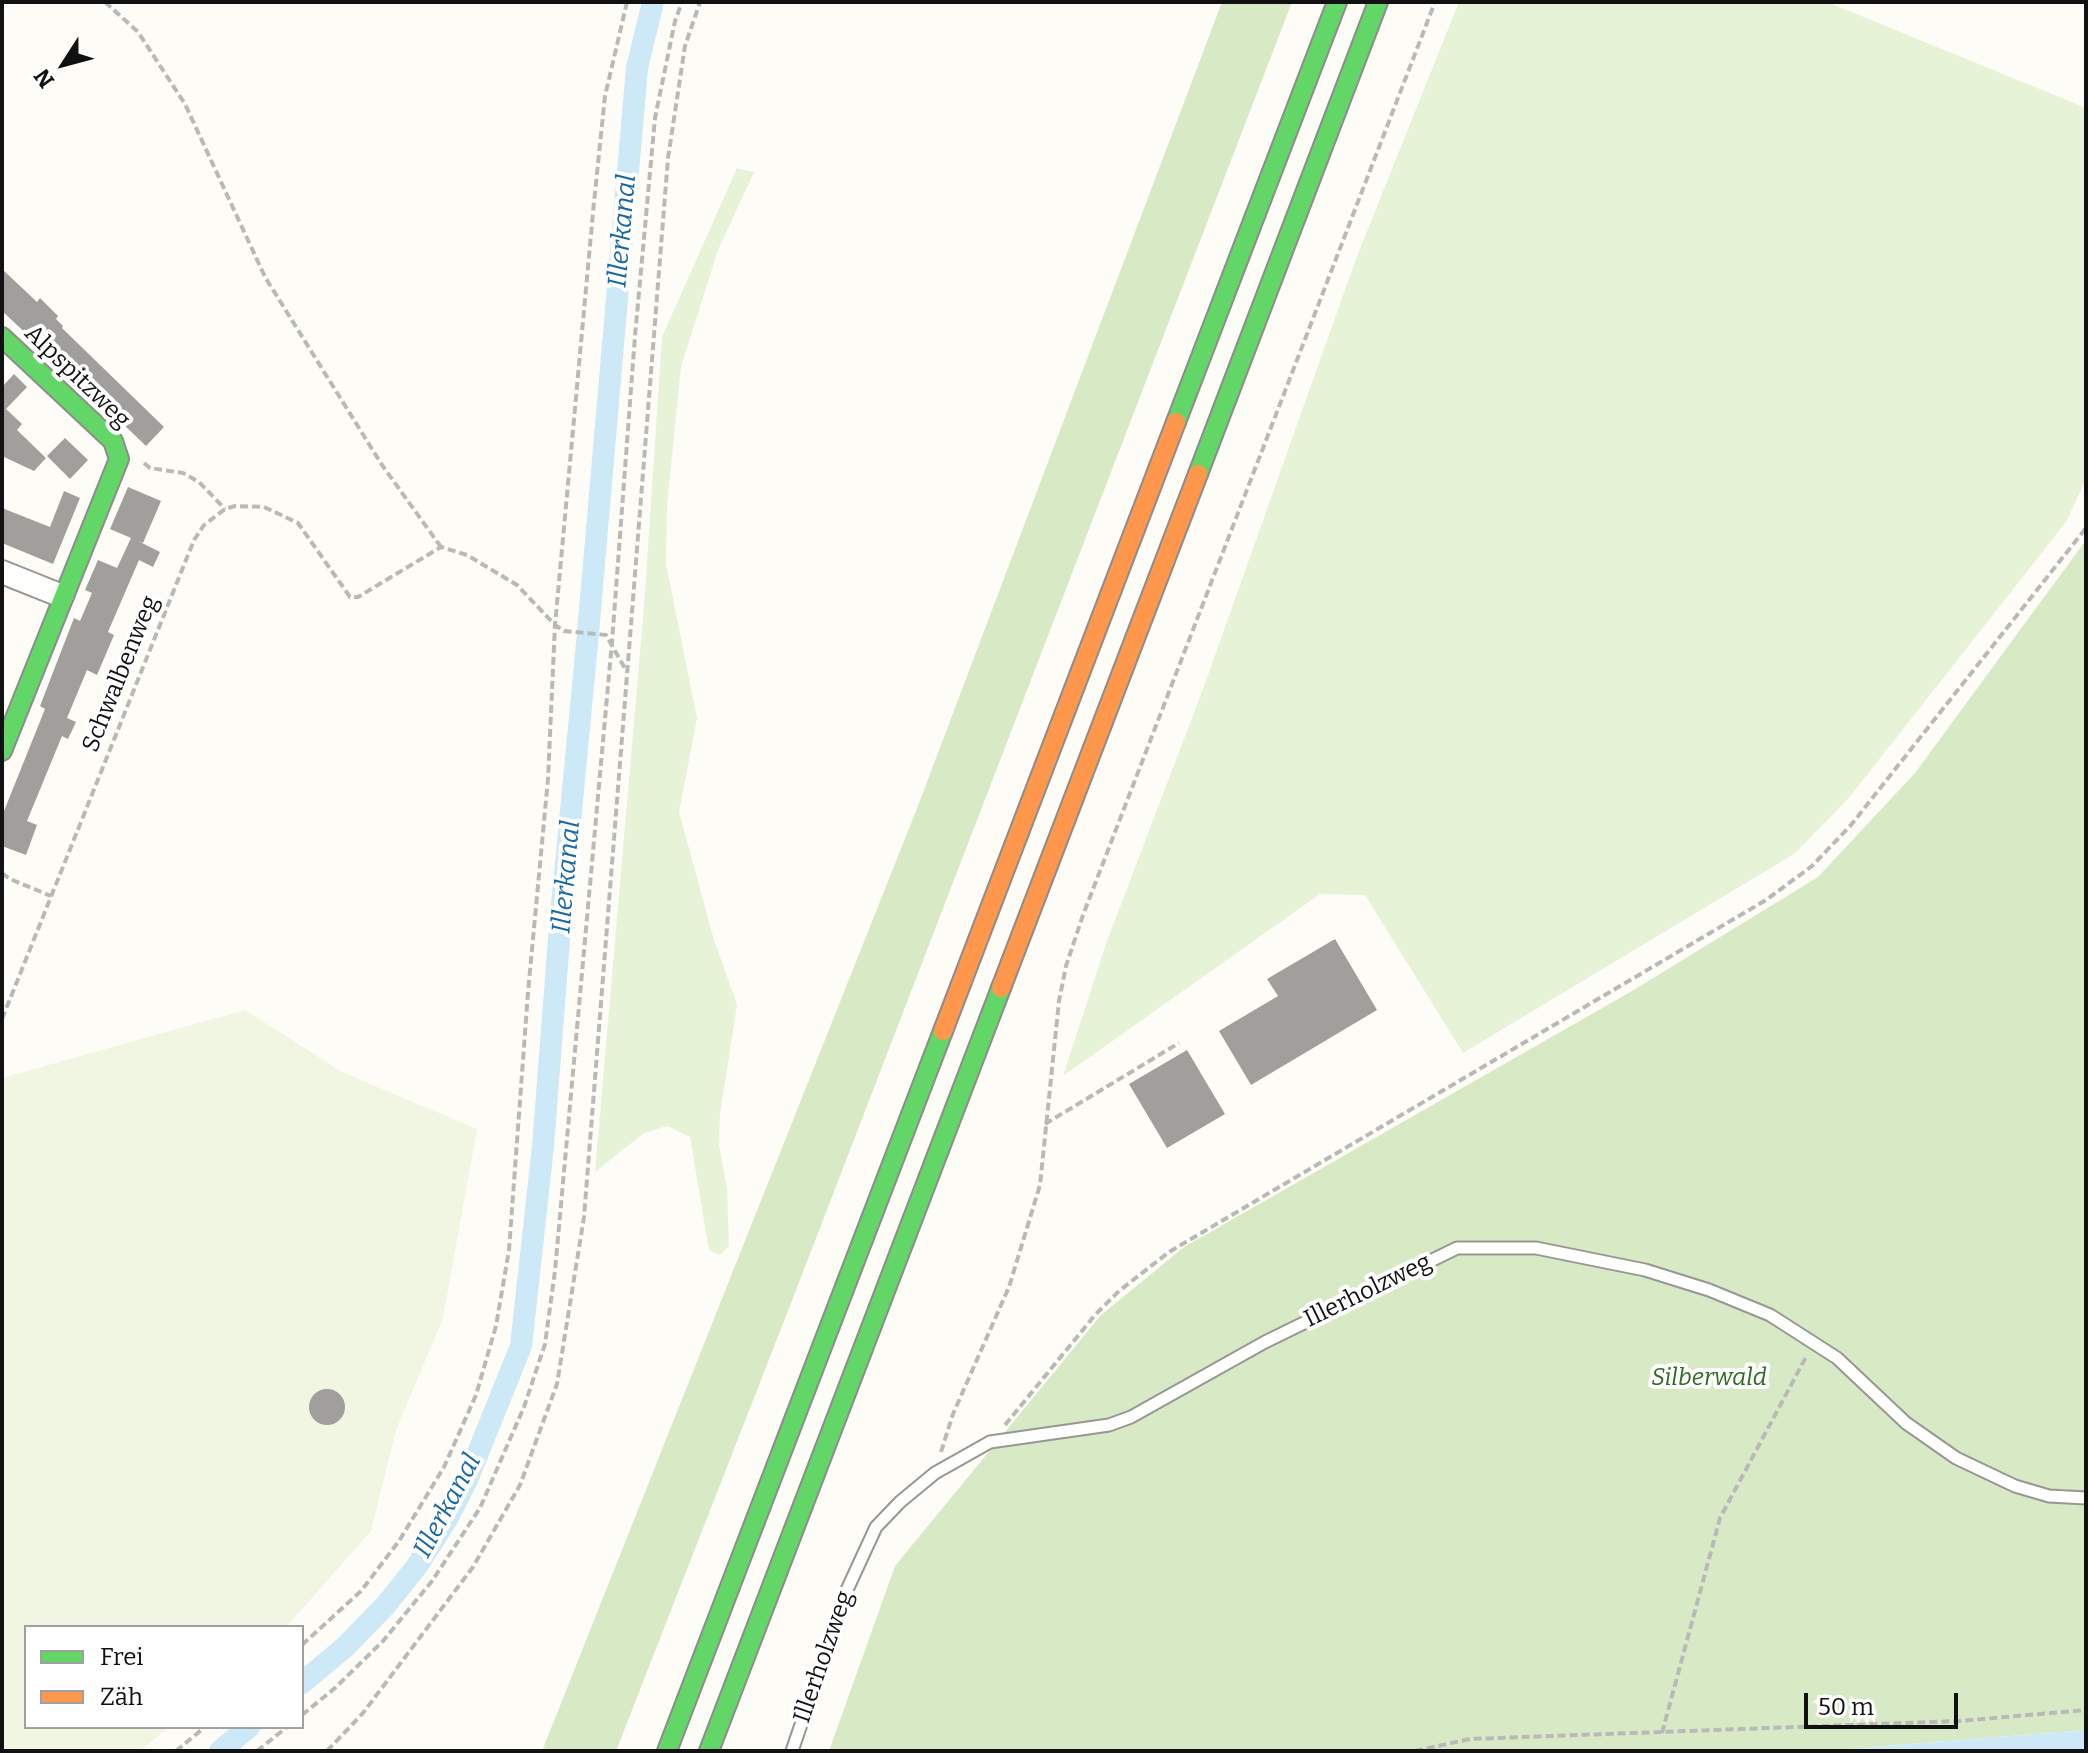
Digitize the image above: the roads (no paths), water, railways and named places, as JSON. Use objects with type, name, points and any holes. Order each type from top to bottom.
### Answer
[{"type":"main road","points":[[667,1751],[1337,2]]},
{"type":"main road","points":[[709,1751],[1378,2]]},
{"type":"main road","name":"Alpspitzweg","points":[[2,337],[113,441],[118,451],[119,459],[62,596]]},
{"type":"main road","points":[[3,743],[62,596]]},
{"type":"street","points":[[2,572],[62,596]]},
{"type":"lane","name":"Illerholzweg","points":[[792,1751],[846,1592],[876,1527],[935,1473],[990,1442],[1109,1425],[1131,1417],[1265,1342],[1457,1248],[1536,1248],[1645,1270],[1709,1290],[1770,1315],[1814,1342],[1837,1358],[1906,1423],[1956,1458],[2015,1486],[2049,1496],[2086,1498]]},
{"type":"water","points":[[2086,1730],[2086,1751],[1823,1751]]},
{"type":"waterway","name":"Illerkanal","points":[[304,1681],[345,1647],[385,1606],[417,1566],[467,1480],[521,1346],[543,1146],[637,68],[653,2]]},
{"type":"waterway","name":"Illerkanal","points":[[220,1751],[247,1729]]},
{"type":"park label","name":"Silberwald","points":[[1709,1378]]}]
